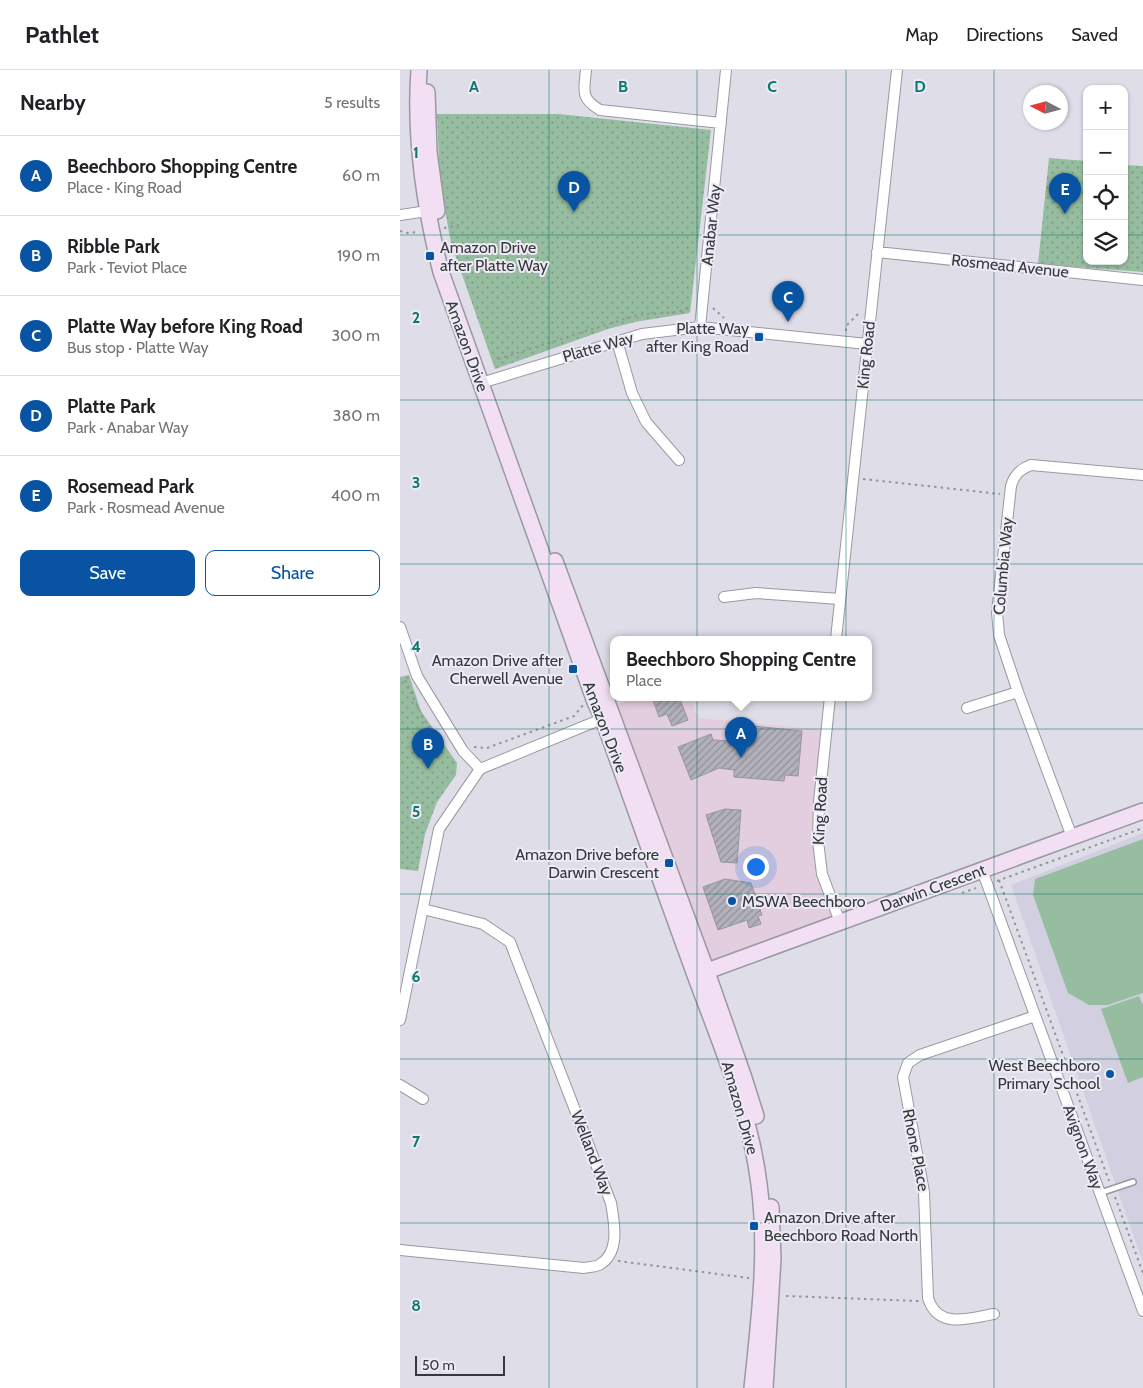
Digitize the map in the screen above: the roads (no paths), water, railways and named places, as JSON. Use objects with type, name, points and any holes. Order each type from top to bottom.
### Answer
[{"type":"street","name":"Amazon Drive","points":[[418,70],[417,136],[442,272],[485,381],[701,974],[744,1078],[756,1116],[770,1189],[773,1233],[765,1388]]},
{"type":"street","name":"Amazon Drive","points":[[428,70],[427,96],[431,210]]},
{"type":"street","points":[[586,70],[584,94],[590,104],[600,110],[721,123]]},
{"type":"street","name":"Anabar Way","points":[[700,327],[726,70]]},
{"type":"street","name":"King Road","points":[[836,636],[897,70]]},
{"type":"street","points":[[400,215],[431,210]]},
{"type":"street","name":"Rosmead Avenue","points":[[877,252],[1143,280]]},
{"type":"street","name":"Platte Way","points":[[485,381],[642,334],[700,327],[867,344]]},
{"type":"street","points":[[616,341],[632,393],[646,422],[679,460]]},
{"type":"street","name":"Amazon Drive","points":[[485,381],[595,702],[607,717]]},
{"type":"street","name":"Columbia Way","points":[[1072,837],[1018,692],[999,635],[997,612],[1013,480],[1024,468],[1031,465],[1143,475]]},
{"type":"street","points":[[724,597],[756,593],[840,599]]},
{"type":"street","points":[[400,627],[417,676],[464,751],[480,769]]},
{"type":"street","points":[[967,708],[1018,692]]},
{"type":"street","name":"King Road","points":[[830,701],[818,816],[818,841],[822,874],[840,922]]},
{"type":"street","points":[[400,1020],[439,829],[480,769],[607,717]]},
{"type":"street","name":"Darwin Crescent","points":[[701,974],[1143,811]]},
{"type":"street","name":"Avignon Way","points":[[982,870],[1143,1311]]},
{"type":"street","name":"Welland Way","points":[[400,1250],[584,1268],[599,1265],[609,1256],[614,1241],[611,1203],[510,942],[483,924],[422,908]]},
{"type":"street","name":"Amazon Drive","points":[[701,974],[743,1107],[760,1185],[762,1279],[752,1388]]},
{"type":"street","name":"Rhone Place","points":[[994,1314],[954,1320],[946,1319],[934,1312],[928,1298],[926,1204],[903,1077],[904,1070],[913,1059],[920,1055],[1035,1016]]},
{"type":"street","points":[[400,1085],[423,1099]]},
{"type":"lane","points":[[1100,1193],[1133,1182]]},
{"type":"place","name":"Platte Park","points":[[574,212]]},
{"type":"place","name":"Rosemead Park","points":[[1065,214]]},
{"type":"place","name":"Amazon Drive after Platte Way","points":[[430,256]]},
{"type":"place","name":"Platte Way before King Road","points":[[788,322]]},
{"type":"place","name":"Platte Way after King Road","points":[[759,337]]},
{"type":"place","name":"Amazon Drive after Cherwell Avenue","points":[[573,669]]},
{"type":"place","name":"Beechboro Shopping Centre","points":[[741,758]]},
{"type":"place","name":"Ribble Park","points":[[428,769]]},
{"type":"place","name":"Amazon Drive before Darwin Crescent","points":[[669,863]]},
{"type":"place","name":"MSWA Beechboro","points":[[732,901]]},
{"type":"place","name":"West Beechboro Primary School","points":[[1110,1074]]},
{"type":"place","name":"Amazon Drive after Beechboro Road North","points":[[754,1226]]}]
